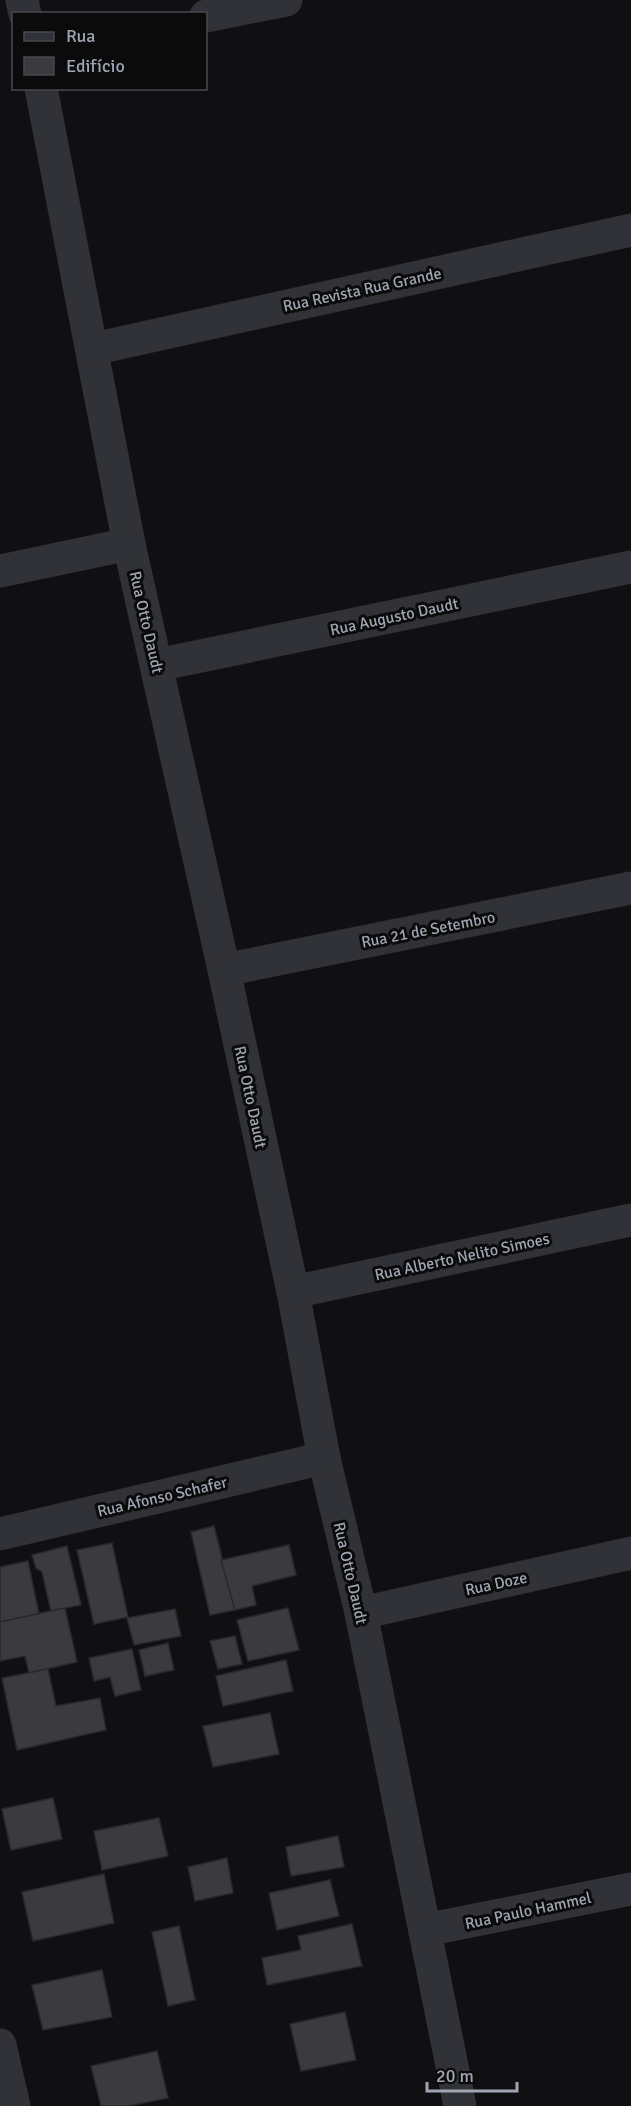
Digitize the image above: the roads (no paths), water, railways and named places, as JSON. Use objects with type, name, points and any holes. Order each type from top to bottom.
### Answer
[{"type":"street","points":[[207,16],[286,0]]},
{"type":"street","name":"Rua Otto Daudt","points":[[41,90],[129,544],[293,1292],[324,1458],[361,1612],[460,2106]]},
{"type":"street","name":"Rua Revista Rua Grande","points":[[93,349],[631,230]]},
{"type":"street","points":[[0,572],[129,544]]},
{"type":"street","name":"Rua Augusto Daudt","points":[[157,665],[631,567]]},
{"type":"street","name":"Rua 21 de Setembro","points":[[224,970],[631,888]]},
{"type":"street","name":"Rua Alberto Nelito Simoes","points":[[293,1292],[631,1220]]},
{"type":"street","name":"Rua Afonso Schafer","points":[[0,1534],[324,1458]]},
{"type":"street","name":"Rua Doze","points":[[361,1612],[631,1553]]},
{"type":"street","name":"Rua Paulo Hammel","points":[[425,1930],[631,1888]]},
{"type":"street","points":[[0,2045],[14,2106]]}]
